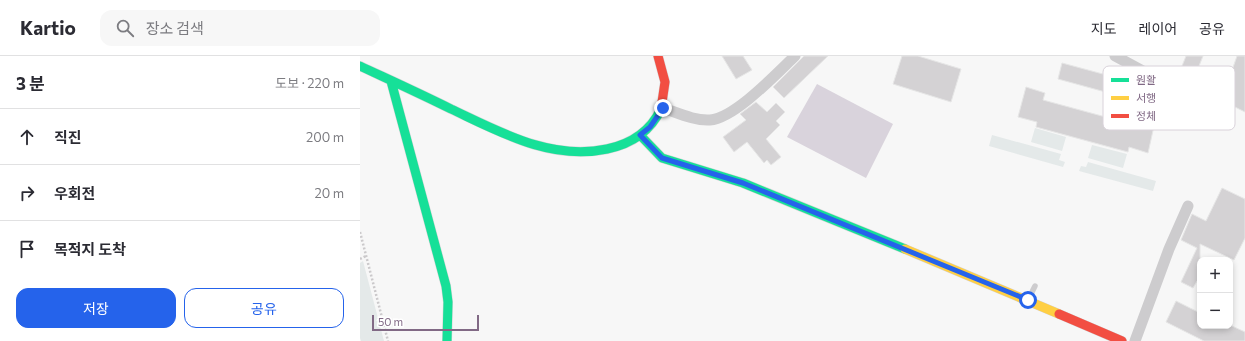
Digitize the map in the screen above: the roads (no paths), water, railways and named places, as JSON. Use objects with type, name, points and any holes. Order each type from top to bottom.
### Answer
[{"type":"street","points":[[360,66],[518,140],[558,151],[588,154],[620,146],[640,135],[650,127],[663,108],[664,74],[658,56]]},
{"type":"street","points":[[663,108],[700,120],[712,120],[734,109],[759,90],[795,56]]},
{"type":"street","points":[[1115,56],[1134,66]]},
{"type":"street","points":[[391,81],[446,286],[448,302],[447,341]]},
{"type":"street","points":[[640,135],[662,158],[743,183],[1028,300],[1122,341]]},
{"type":"street","points":[[1135,341],[1169,249],[1188,206]]},
{"type":"lane","points":[[1028,300],[1035,286]]}]
